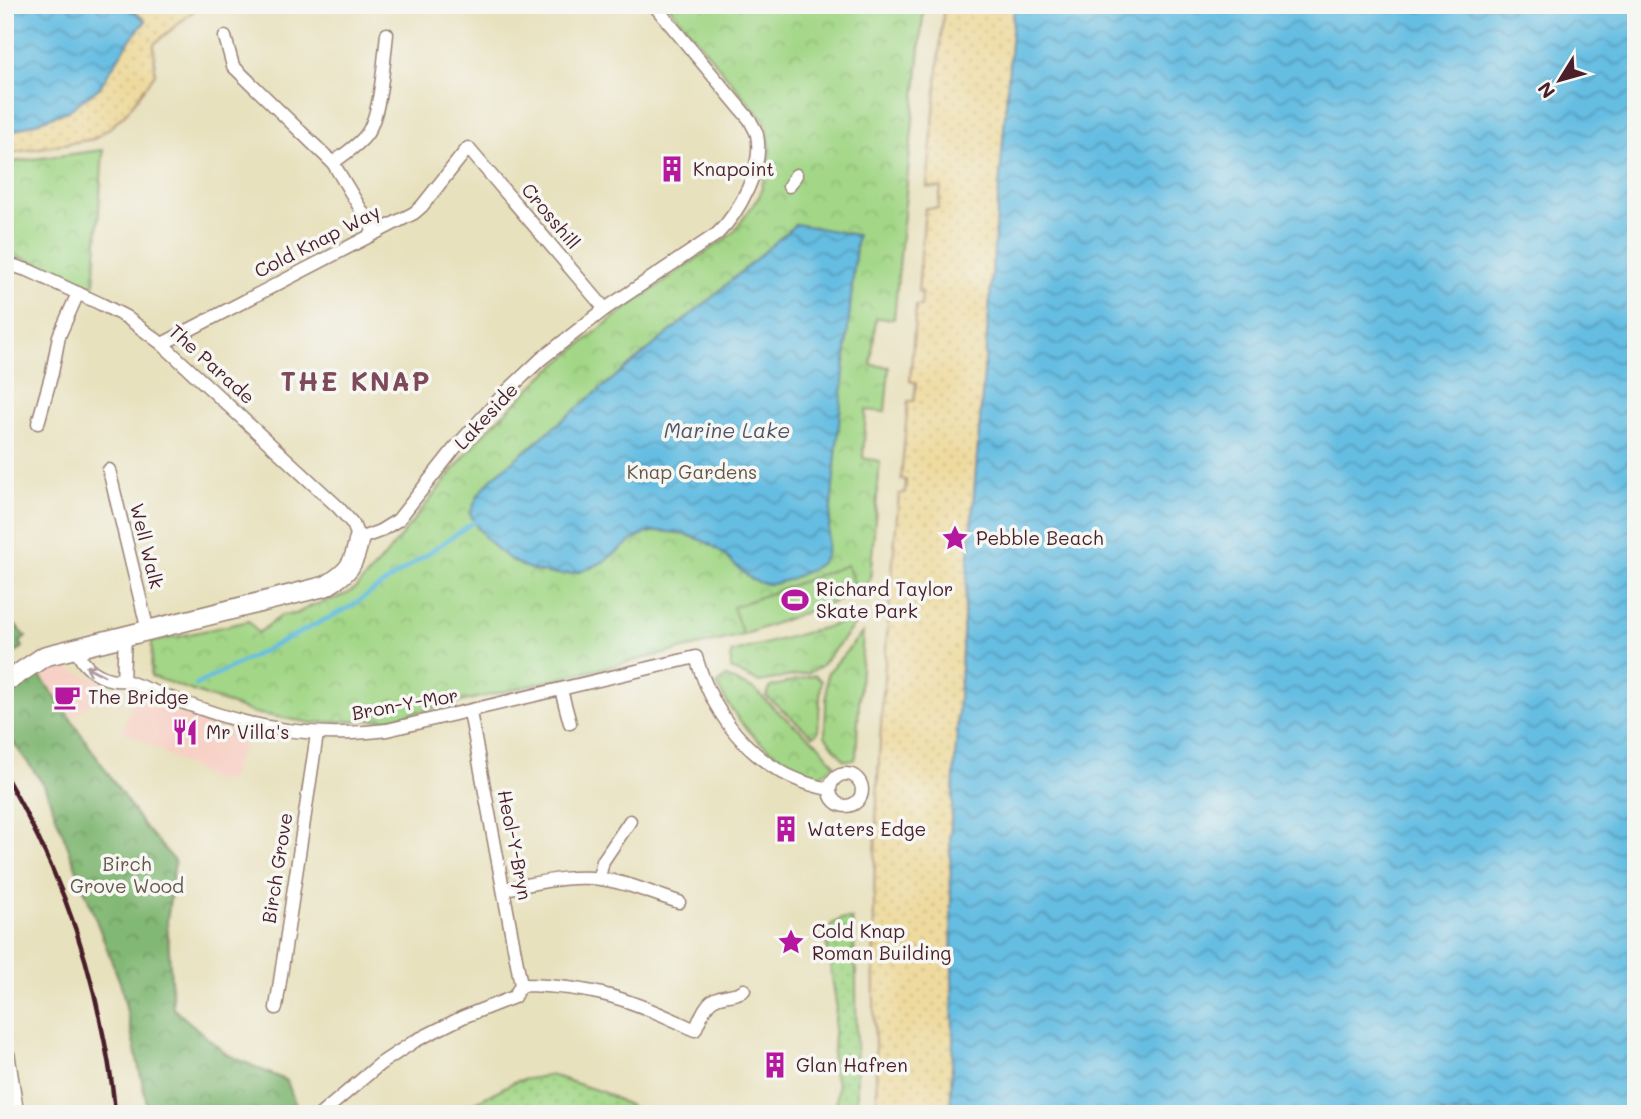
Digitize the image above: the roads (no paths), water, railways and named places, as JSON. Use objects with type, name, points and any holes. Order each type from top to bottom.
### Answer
[{"type":"street","name":"Lakeside","points":[[359,538],[380,531],[398,520],[454,449],[503,395],[541,359],[604,309],[718,234],[729,222],[748,188],[757,153],[757,135],[750,120],[654,5]]},
{"type":"street","points":[[333,163],[366,135],[373,122],[383,74],[387,34]]},
{"type":"street","points":[[225,37],[233,66],[333,163],[375,233]]},
{"type":"street","name":"Crosshill","points":[[468,148],[604,309]]},
{"type":"street","name":"Cold Knap Way","points":[[162,344],[422,206],[468,148]]},
{"type":"street","name":"The Parade","points":[[5,263],[78,293],[126,317],[162,344],[338,507],[353,524],[359,538]]},
{"type":"street","points":[[38,423],[59,336],[78,293]]},
{"type":"street","name":"Well Walk","points":[[109,470],[148,631]]},
{"type":"street","points":[[12,678],[45,656],[326,586],[346,574],[356,557],[359,538]]},
{"type":"street","points":[[123,680],[125,636]]},
{"type":"street","name":"Bron-Y-Mor","points":[[76,649],[86,668],[116,681],[123,680],[242,722],[317,734],[387,730],[696,657],[703,681],[722,718],[752,752],[776,769],[799,780],[829,789]]},
{"type":"street","points":[[561,690],[570,723]]},
{"type":"street","name":"Heol-Y-Bryn","points":[[470,712],[521,985]]},
{"type":"street","name":"Birch Grove","points":[[276,1008],[317,734]]},
{"type":"street","points":[[599,878],[603,861],[630,821]]},
{"type":"street","points":[[504,889],[599,878],[679,902]]},
{"type":"street","points":[[321,1114],[380,1064],[415,1041],[463,1017],[513,997],[521,985],[577,988],[605,993],[695,1030],[709,1003],[716,998],[737,995],[744,990]]},
{"type":"street","points":[[5,1056],[14,1114]]},
{"type":"water","points":[[5,5],[126,5],[146,21],[132,37],[99,88],[68,111],[5,134]]},
{"type":"water","points":[[1014,5],[1636,5],[1636,1114],[950,1114],[953,1041],[950,838],[965,602]]},
{"type":"water","name":"Marine Lake","points":[[796,224],[857,235],[827,550],[820,564],[792,578],[766,584],[751,579],[720,551],[704,541],[658,531],[631,541],[599,564],[580,572],[561,574],[524,567],[493,545],[470,514],[478,495],[492,478],[710,299]]},
{"type":"waterway","points":[[196,685],[350,607],[474,522]]},
{"type":"railway","points":[[5,775],[52,867],[76,930],[95,995],[110,1071],[115,1114]]},
{"type":"place","name":"Knapoint","points":[[672,169]]},
{"type":"place","name":"Pebble Beach","points":[[955,538]]},
{"type":"place","name":"Richard Taylor Skate Park","points":[[795,600]]},
{"type":"place","name":"The Bridge","points":[[67,697]]},
{"type":"place","name":"Mr Villa's","points":[[185,732]]},
{"type":"place","name":"Waters Edge","points":[[786,829]]},
{"type":"place","name":"Cold Knap Roman Building","points":[[791,942]]},
{"type":"place","name":"Glan Hafren","points":[[775,1065]]},
{"type":"district","name":"THE KNAP","points":[[356,382]]},
{"type":"park label","name":"Knap Gardens","points":[[692,472]]},
{"type":"park label","name":"Birch Grove Wood","points":[[127,875]]}]
